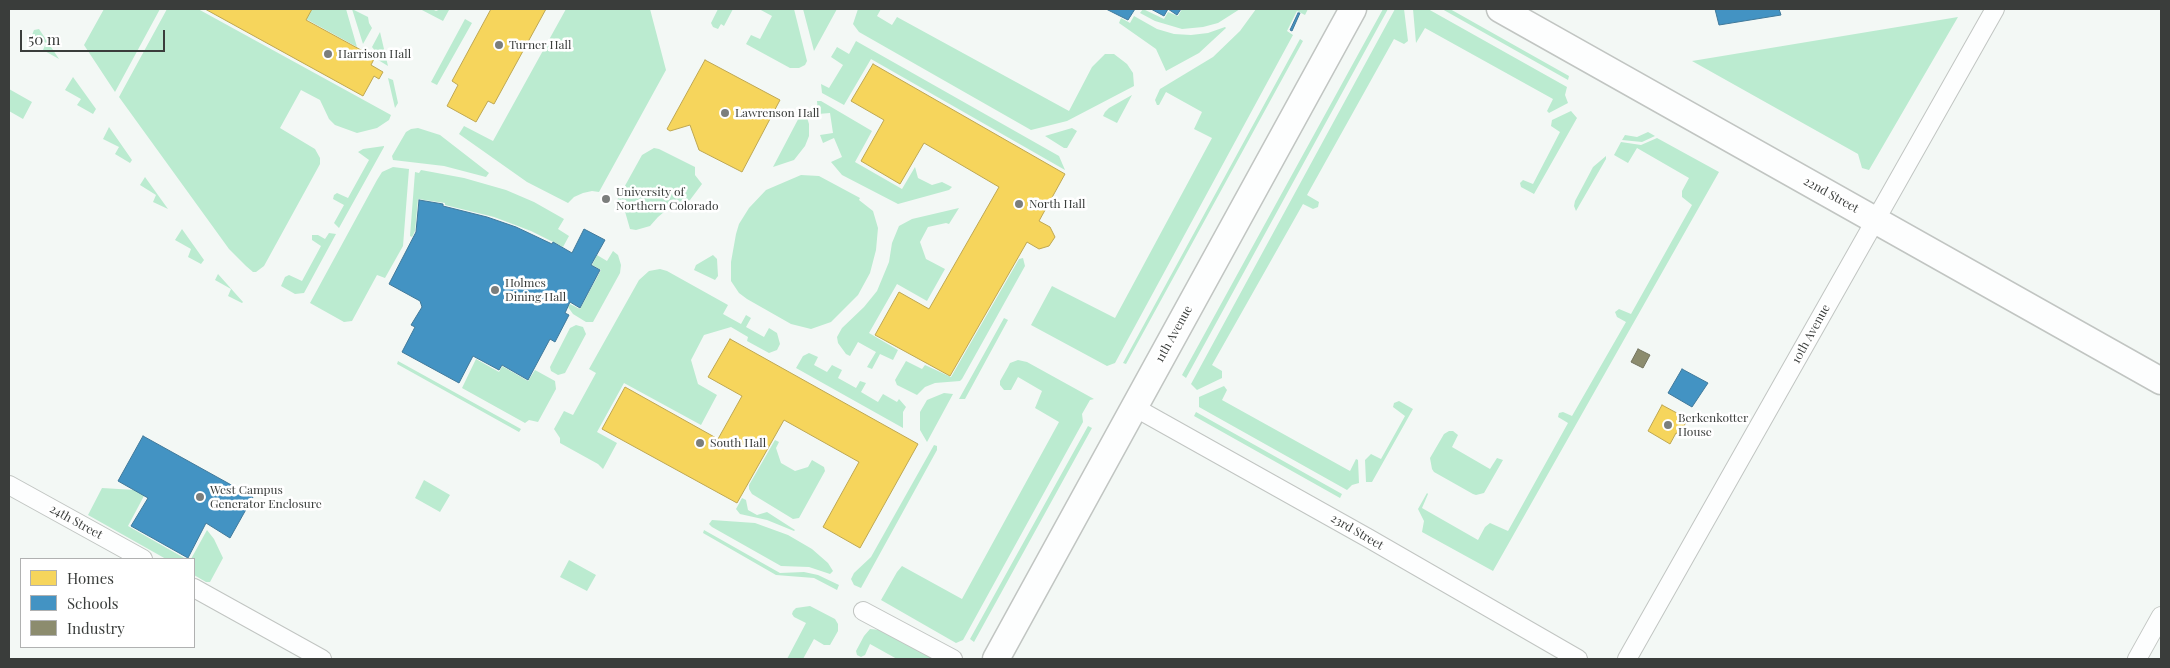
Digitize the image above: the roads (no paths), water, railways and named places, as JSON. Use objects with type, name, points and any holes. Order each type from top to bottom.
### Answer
[{"type":"street","name":"11th Avenue","points":[[996,659],[1353,9]]},
{"type":"street","name":"22nd Street","points":[[1500,9],[2161,381]]},
{"type":"street","name":"10th Avenue","points":[[1627,659],[1995,9]]},
{"type":"street","name":"23rd Street","points":[[1134,407],[1368,538],[1578,659]]},
{"type":"street","name":"24th Street","points":[[9,485],[141,558]]},
{"type":"street","points":[[195,589],[322,659]]},
{"type":"street","points":[[863,610],[953,659]]},
{"type":"street","points":[[2137,659],[2161,616]]},
{"type":"place","name":"Turner Hall","points":[[499,45]]},
{"type":"place","name":"Harrison Hall","points":[[328,54]]},
{"type":"place","name":"Lawrenson Hall","points":[[725,113]]},
{"type":"place","name":"University of Northern Colorado","points":[[606,199]]},
{"type":"place","name":"North Hall","points":[[1019,204]]},
{"type":"place","name":"Holmes Dining Hall","points":[[495,290]]},
{"type":"place","name":"Berkenkotter House","points":[[1668,425]]},
{"type":"place","name":"South Hall","points":[[700,443]]},
{"type":"place","name":"West Campus Generator Enclosure","points":[[200,497]]}]
